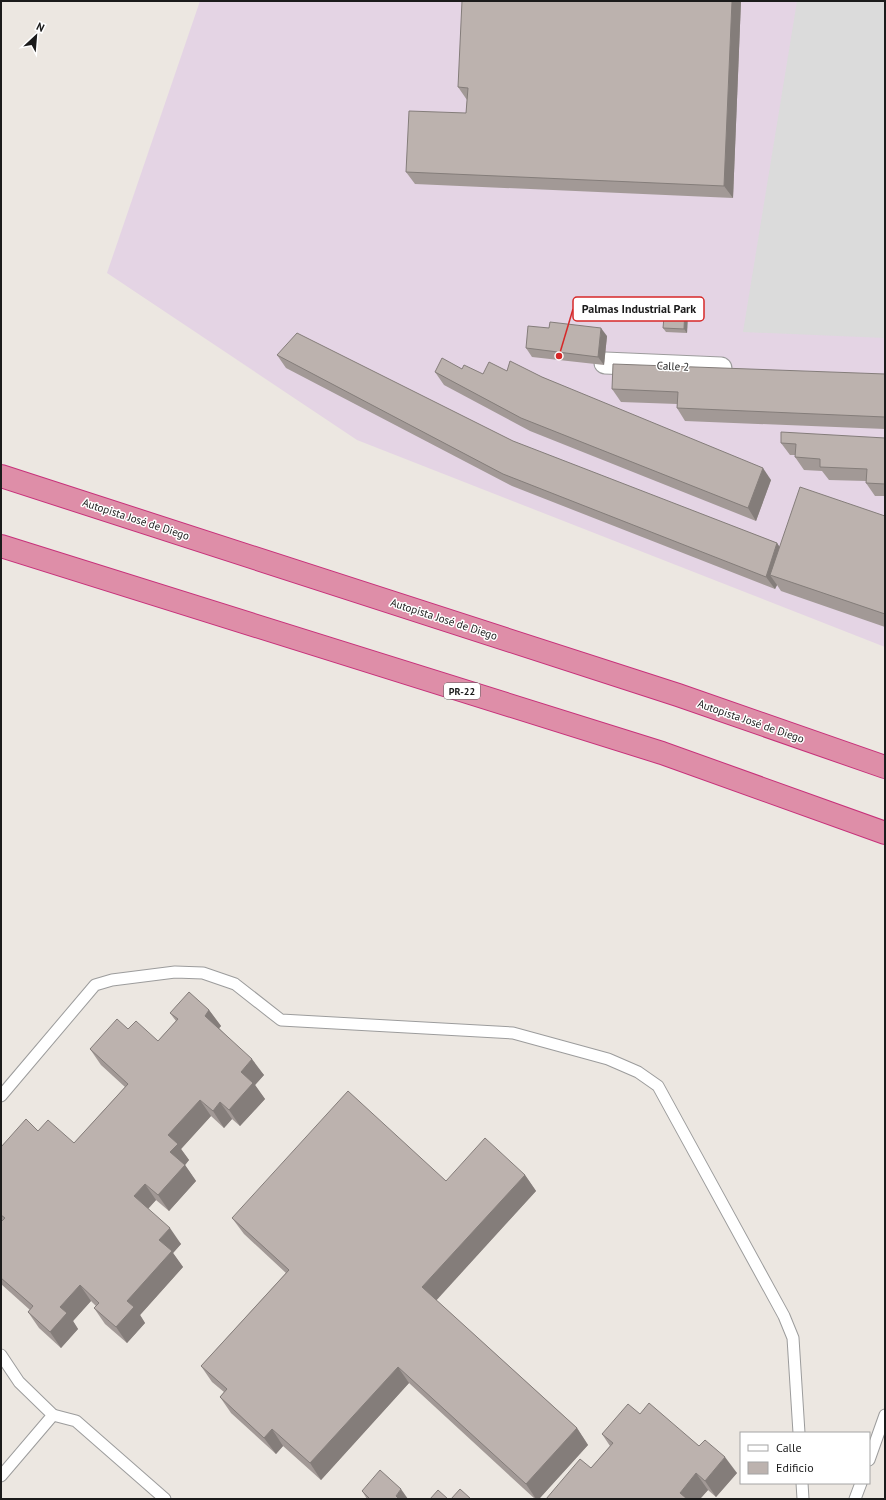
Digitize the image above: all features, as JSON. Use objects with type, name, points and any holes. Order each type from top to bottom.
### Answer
[{"type":"highway","name":"Autopista José de Diego","points":[[1,476],[678,695],[885,767]]},
{"type":"highway","name":"PR-22","points":[[1,546],[662,754],[885,833]]},
{"type":"street","name":"Calle 2","points":[[605,363],[737,369]]},
{"type":"lane","points":[[1,1096],[95,985],[112,980],[175,972],[203,973],[235,984],[281,1020],[513,1033],[620,1064],[638,1072],[658,1086],[784,1316],[793,1338],[799,1432]]},
{"type":"lane","points":[[1,1355],[19,1382],[53,1415],[76,1421],[165,1499]]},
{"type":"lane","points":[[870,1457],[885,1414]]},
{"type":"lane","points":[[1,1476],[53,1415]]},
{"type":"lane","points":[[802,1484],[803,1499]]},
{"type":"lane","points":[[855,1499],[861,1484]]},
{"type":"shaded area","points":[[200,1],[885,1],[885,647],[357,440],[107,273]]},
{"type":"shaded area","points":[[797,1],[885,1],[885,338],[743,332]]},
{"type":"building","points":[[462,1],[732,1],[724,186],[406,172],[409,111],[466,113],[468,88],[458,87]]},
{"type":"building","points":[[665,306],[685,308],[684,329],[663,328]]},
{"type":"building","points":[[550,322],[601,328],[598,357],[526,348],[528,326],[549,328]]},
{"type":"building","points":[[297,333],[513,441],[777,543],[766,577],[503,474],[277,355]]},
{"type":"building","points":[[442,358],[462,369],[464,365],[483,374],[489,362],[507,371],[510,361],[542,377],[763,468],[748,508],[521,418],[435,372]]},
{"type":"building","points":[[613,364],[885,374],[885,417],[677,408],[678,392],[612,389]]},
{"type":"building","points":[[781,432],[885,438],[885,484],[866,483],[867,469],[820,467],[820,459],[795,457],[796,444],[781,443]]},
{"type":"building","points":[[800,487],[885,516],[885,614],[770,575]]},
{"type":"building","points":[[189,992],[209,1010],[205,1016],[252,1059],[241,1072],[253,1083],[229,1110],[220,1102],[213,1111],[200,1100],[168,1135],[178,1144],[170,1152],[185,1165],[158,1195],[145,1184],[134,1196],[170,1228],[159,1240],[172,1251],[127,1301],[134,1307],[116,1327],[94,1308],[99,1303],[80,1285],[60,1307],[67,1313],[50,1332],[28,1312],[33,1306],[1,1278],[1,1222],[5,1218],[1,1215],[1,1147],[26,1119],[38,1131],[48,1120],[74,1143],[128,1084],[90,1049],[117,1019],[128,1029],[136,1021],[158,1041],[178,1019],[170,1013]]},
{"type":"building","points":[[348,1091],[446,1181],[485,1138],[525,1175],[422,1287],[577,1428],[526,1484],[398,1367],[310,1463],[272,1429],[264,1438],[220,1397],[227,1389],[201,1366],[289,1270],[232,1218]]},
{"type":"building","points":[[649,1403],[699,1446],[705,1440],[725,1457],[705,1481],[696,1473],[680,1493],[687,1499],[546,1499],[580,1459],[591,1468],[613,1443],[602,1434],[628,1404],[640,1414]]},
{"type":"building","points":[[380,1470],[401,1489],[396,1496],[399,1499],[367,1499],[369,1498],[362,1491]]},
{"type":"building","points":[[460,1489],[471,1499],[451,1499]]},
{"type":"building","points":[[438,1490],[448,1499],[430,1499]]},
{"type":"place","name":"Palmas Industrial Park","points":[[559,356]]}]
